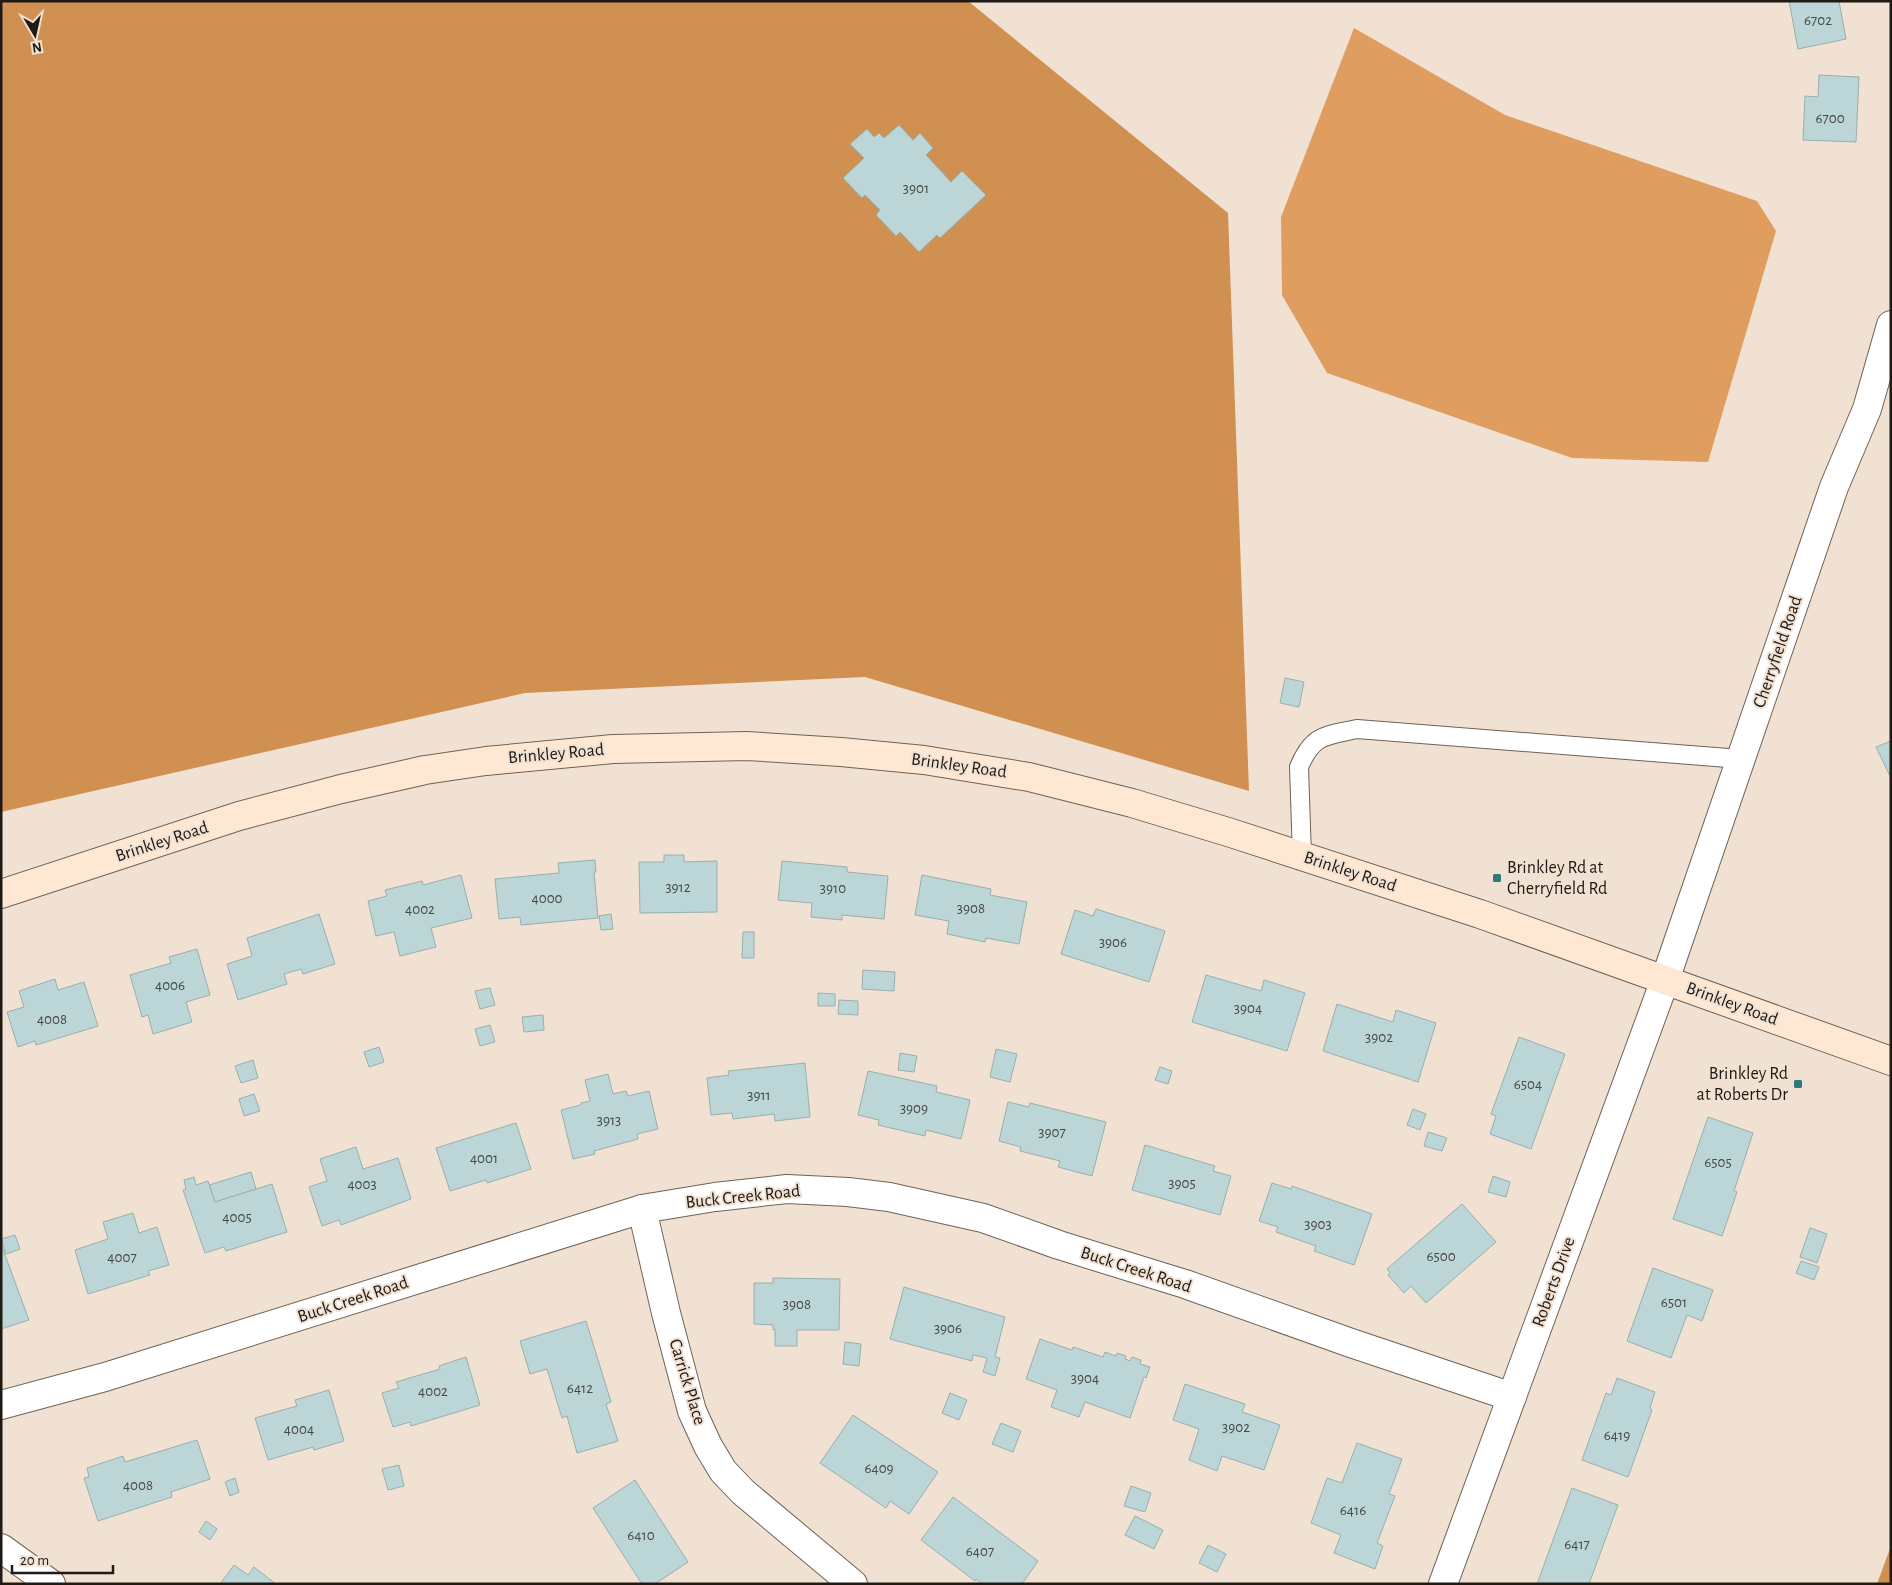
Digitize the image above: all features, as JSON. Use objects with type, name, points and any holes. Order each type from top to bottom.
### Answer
[{"type":"main road","name":"Brinkley Road","points":[[1,894],[239,816],[341,789],[425,770],[477,762],[613,749],[747,746],[924,760],[1029,777],[1113,798],[1302,856],[1480,914],[1891,1061]]},
{"type":"street","name":"Cherryfield Road","points":[[1665,980],[1834,487],[1866,409],[1891,325]]},
{"type":"street","name":"Roberts Drive","points":[[1443,1584],[1665,980]]},
{"type":"street","name":"Buck Creek Road","points":[[1,1404],[105,1377],[642,1209],[714,1197],[787,1189],[848,1192],[889,1197],[983,1218],[1075,1250],[1185,1284],[1351,1344],[1512,1397]]},
{"type":"street","name":"Carrick Place","points":[[642,1209],[666,1313],[692,1410],[708,1446],[723,1471],[743,1492],[853,1584]]},
{"type":"street","points":[[1,1548],[51,1584]]},
{"type":"lane","points":[[1302,856],[1300,767],[1305,755],[1312,744],[1327,736],[1357,729],[1741,759]]},
{"type":"shaded area","points":[[1,1],[968,1],[1228,213],[1249,791],[865,677],[525,693],[1,812]]},
{"type":"shaded area","points":[[1354,28],[1505,115],[1757,201],[1776,231],[1708,462],[1572,458],[1327,373],[1282,295],[1281,217]]},
{"type":"shaded area","points":[[1891,1546],[1891,1584],[1877,1584]]},
{"type":"building","points":[[1789,1],[1839,1],[1846,39],[1798,49]]},
{"type":"building","points":[[1819,75],[1859,77],[1856,142],[1803,140],[1805,96],[1818,97]]},
{"type":"building","points":[[899,125],[913,140],[920,133],[933,148],[926,155],[951,182],[962,171],[986,195],[940,238],[937,235],[919,252],[900,232],[896,236],[876,215],[880,210],[865,195],[862,198],[843,178],[864,158],[850,144],[867,129],[874,137],[879,133],[884,138]]},
{"type":"building","points":[[1285,678],[1304,682],[1299,707],[1280,703]]},
{"type":"building","points":[[1891,741],[1891,778],[1876,747]]},
{"type":"building","points":[[664,855],[684,855],[684,862],[717,861],[717,912],[640,913],[639,862],[664,862]]},
{"type":"building","points":[[595,860],[596,872],[594,872],[598,918],[521,925],[520,917],[499,919],[495,879],[559,873],[558,863]]},
{"type":"building","points":[[782,861],[847,867],[847,872],[888,876],[884,919],[842,915],[842,920],[811,917],[812,903],[778,900]]},
{"type":"building","points":[[461,875],[472,918],[431,928],[436,947],[400,956],[394,932],[376,936],[368,901],[387,896],[385,890],[422,881],[423,885]]},
{"type":"building","points":[[922,875],[991,889],[990,895],[1027,902],[1019,944],[986,938],[985,942],[947,934],[949,921],[915,915]]},
{"type":"building","points":[[1096,909],[1165,931],[1149,982],[1061,954],[1075,910],[1093,916]]},
{"type":"building","points":[[319,914],[335,964],[303,974],[301,969],[284,974],[287,984],[238,1000],[227,964],[252,956],[247,938]]},
{"type":"building","points":[[611,914],[613,929],[601,930],[599,916]]},
{"type":"building","points":[[743,932],[754,932],[754,958],[742,958]]},
{"type":"building","points":[[197,949],[210,995],[186,1002],[192,1022],[153,1034],[148,1015],[142,1017],[130,975],[171,963],[169,957]]},
{"type":"building","points":[[863,970],[895,972],[894,991],[862,989]]},
{"type":"building","points":[[1206,975],[1261,991],[1264,980],[1305,993],[1287,1051],[1192,1022]]},
{"type":"building","points":[[55,979],[58,990],[84,982],[98,1026],[36,1045],[35,1041],[18,1047],[7,1012],[24,1007],[19,991]]},
{"type":"building","points":[[490,988],[495,1005],[480,1009],[475,991]]},
{"type":"building","points":[[818,993],[835,994],[835,1006],[818,1006]]},
{"type":"building","points":[[839,1000],[858,1001],[858,1015],[838,1014]]},
{"type":"building","points":[[1337,1004],[1393,1022],[1396,1010],[1436,1023],[1418,1082],[1323,1051]]},
{"type":"building","points":[[543,1015],[544,1030],[524,1032],[522,1017]]},
{"type":"building","points":[[490,1025],[495,1042],[480,1046],[475,1029]]},
{"type":"building","points":[[1519,1037],[1565,1054],[1531,1149],[1490,1134],[1496,1116],[1491,1114]]},
{"type":"building","points":[[379,1047],[384,1062],[369,1067],[364,1052]]},
{"type":"building","points":[[996,1049],[1017,1054],[1010,1082],[990,1077]]},
{"type":"building","points":[[900,1053],[917,1056],[914,1072],[898,1070]]},
{"type":"building","points":[[253,1060],[258,1078],[241,1083],[235,1066]]},
{"type":"building","points":[[805,1063],[810,1117],[775,1121],[774,1114],[733,1119],[732,1113],[711,1115],[707,1078],[729,1075],[728,1071]]},
{"type":"building","points":[[1160,1067],[1172,1071],[1168,1084],[1155,1080]]},
{"type":"building","points":[[868,1071],[937,1086],[936,1092],[970,1100],[961,1139],[926,1130],[925,1136],[878,1125],[879,1120],[858,1115]]},
{"type":"building","points":[[608,1074],[613,1094],[626,1091],[628,1096],[649,1091],[658,1129],[637,1134],[638,1139],[594,1151],[595,1154],[573,1159],[561,1110],[590,1101],[585,1080]]},
{"type":"building","points":[[254,1094],[260,1111],[244,1116],[239,1099]]},
{"type":"building","points":[[1008,1102],[1029,1107],[1030,1103],[1106,1122],[1092,1176],[1058,1167],[1060,1161],[1020,1151],[1021,1147],[999,1141]]},
{"type":"building","points":[[1413,1109],[1426,1114],[1420,1130],[1407,1125]]},
{"type":"building","points":[[1708,1117],[1753,1133],[1734,1191],[1737,1192],[1722,1236],[1673,1219]]},
{"type":"building","points":[[516,1123],[531,1169],[487,1183],[486,1180],[450,1191],[436,1148]]},
{"type":"building","points":[[1428,1132],[1447,1138],[1442,1151],[1424,1146]]},
{"type":"building","points":[[1145,1145],[1215,1166],[1213,1171],[1231,1176],[1220,1215],[1132,1190]]},
{"type":"building","points":[[356,1147],[363,1169],[398,1158],[411,1199],[341,1225],[339,1220],[322,1226],[309,1187],[327,1181],[320,1159]]},
{"type":"building","points":[[251,1172],[256,1189],[215,1202],[209,1185]]},
{"type":"building","points":[[1493,1176],[1510,1182],[1506,1197],[1488,1192]]},
{"type":"building","points":[[194,1177],[196,1185],[208,1181],[215,1202],[272,1184],[287,1232],[226,1251],[224,1247],[205,1253],[183,1190],[186,1189],[184,1180]]},
{"type":"building","points":[[1272,1183],[1291,1189],[1292,1186],[1372,1214],[1354,1265],[1314,1251],[1316,1246],[1276,1232],[1278,1227],[1259,1221]]},
{"type":"building","points":[[1462,1204],[1496,1242],[1426,1303],[1411,1286],[1404,1293],[1388,1275],[1390,1273],[1387,1269]]},
{"type":"building","points":[[133,1213],[139,1233],[157,1227],[169,1265],[148,1271],[150,1275],[88,1294],[75,1250],[108,1239],[103,1222]]},
{"type":"building","points":[[1810,1228],[1827,1234],[1817,1263],[1800,1257]]},
{"type":"building","points":[[15,1235],[20,1249],[6,1254],[1,1239]]},
{"type":"building","points":[[1,1244],[29,1320],[1,1329]]},
{"type":"building","points":[[1801,1261],[1819,1267],[1814,1280],[1796,1273]]},
{"type":"building","points":[[1653,1268],[1713,1290],[1702,1321],[1687,1315],[1671,1358],[1627,1341]]},
{"type":"building","points":[[773,1278],[840,1279],[839,1330],[797,1330],[797,1346],[775,1346],[775,1329],[773,1330],[773,1325],[754,1324],[754,1283],[773,1283]]},
{"type":"building","points":[[904,1287],[1005,1317],[995,1357],[1000,1358],[995,1376],[983,1372],[987,1358],[973,1355],[972,1361],[890,1339]]},
{"type":"building","points":[[586,1321],[611,1402],[606,1404],[618,1441],[577,1453],[567,1416],[562,1418],[547,1369],[530,1374],[520,1341]]},
{"type":"building","points":[[1040,1339],[1072,1350],[1073,1347],[1103,1357],[1105,1352],[1116,1356],[1117,1353],[1126,1356],[1125,1359],[1130,1361],[1132,1357],[1141,1360],[1140,1364],[1150,1367],[1146,1378],[1144,1377],[1130,1418],[1085,1402],[1079,1417],[1051,1407],[1057,1390],[1026,1379]]},
{"type":"building","points":[[845,1342],[861,1344],[859,1366],[843,1364]]},
{"type":"building","points":[[466,1357],[480,1405],[411,1426],[410,1422],[393,1427],[382,1393],[399,1388],[396,1382],[440,1369],[439,1366]]},
{"type":"building","points":[[1617,1378],[1655,1392],[1650,1408],[1652,1410],[1628,1477],[1582,1460],[1606,1393],[1611,1395]]},
{"type":"building","points":[[1185,1384],[1245,1404],[1242,1412],[1280,1425],[1264,1470],[1222,1456],[1217,1471],[1189,1460],[1199,1429],[1173,1420]]},
{"type":"building","points":[[329,1390],[344,1441],[314,1450],[313,1447],[268,1460],[255,1418],[297,1406],[295,1400]]},
{"type":"building","points":[[950,1393],[967,1400],[959,1420],[942,1413]]},
{"type":"building","points":[[853,1415],[938,1472],[909,1514],[890,1501],[886,1508],[820,1463]]},
{"type":"building","points":[[1001,1423],[1021,1431],[1013,1452],[992,1444]]},
{"type":"building","points":[[197,1440],[210,1479],[171,1492],[172,1497],[98,1521],[84,1478],[89,1477],[87,1468],[123,1456],[125,1462]]},
{"type":"building","points":[[1357,1443],[1402,1459],[1389,1494],[1395,1496],[1377,1543],[1383,1546],[1375,1569],[1334,1553],[1341,1535],[1311,1523],[1327,1478],[1342,1483]]},
{"type":"building","points":[[399,1465],[404,1486],[388,1490],[382,1469]]},
{"type":"building","points":[[235,1478],[239,1492],[230,1496],[225,1482]]},
{"type":"building","points":[[635,1480],[688,1562],[655,1584],[642,1584],[593,1508]]},
{"type":"building","points":[[1131,1486],[1151,1493],[1145,1512],[1124,1506]]},
{"type":"building","points":[[1572,1488],[1618,1505],[1589,1584],[1537,1584]]},
{"type":"building","points":[[953,1497],[1038,1561],[1022,1584],[983,1584],[976,1579],[975,1581],[921,1540]]},
{"type":"building","points":[[1135,1516],[1163,1530],[1154,1549],[1125,1535]]},
{"type":"building","points":[[206,1521],[217,1529],[210,1540],[199,1532]]},
{"type":"building","points":[[1208,1545],[1226,1554],[1217,1572],[1199,1563]]},
{"type":"building","points":[[234,1565],[248,1575],[254,1567],[276,1584],[220,1584]]},
{"type":"place","name":"Brinkley Rd at Cherryfield Rd","points":[[1497,878]]},
{"type":"place","name":"Brinkley Rd at Roberts Dr","points":[[1798,1084]]}]
